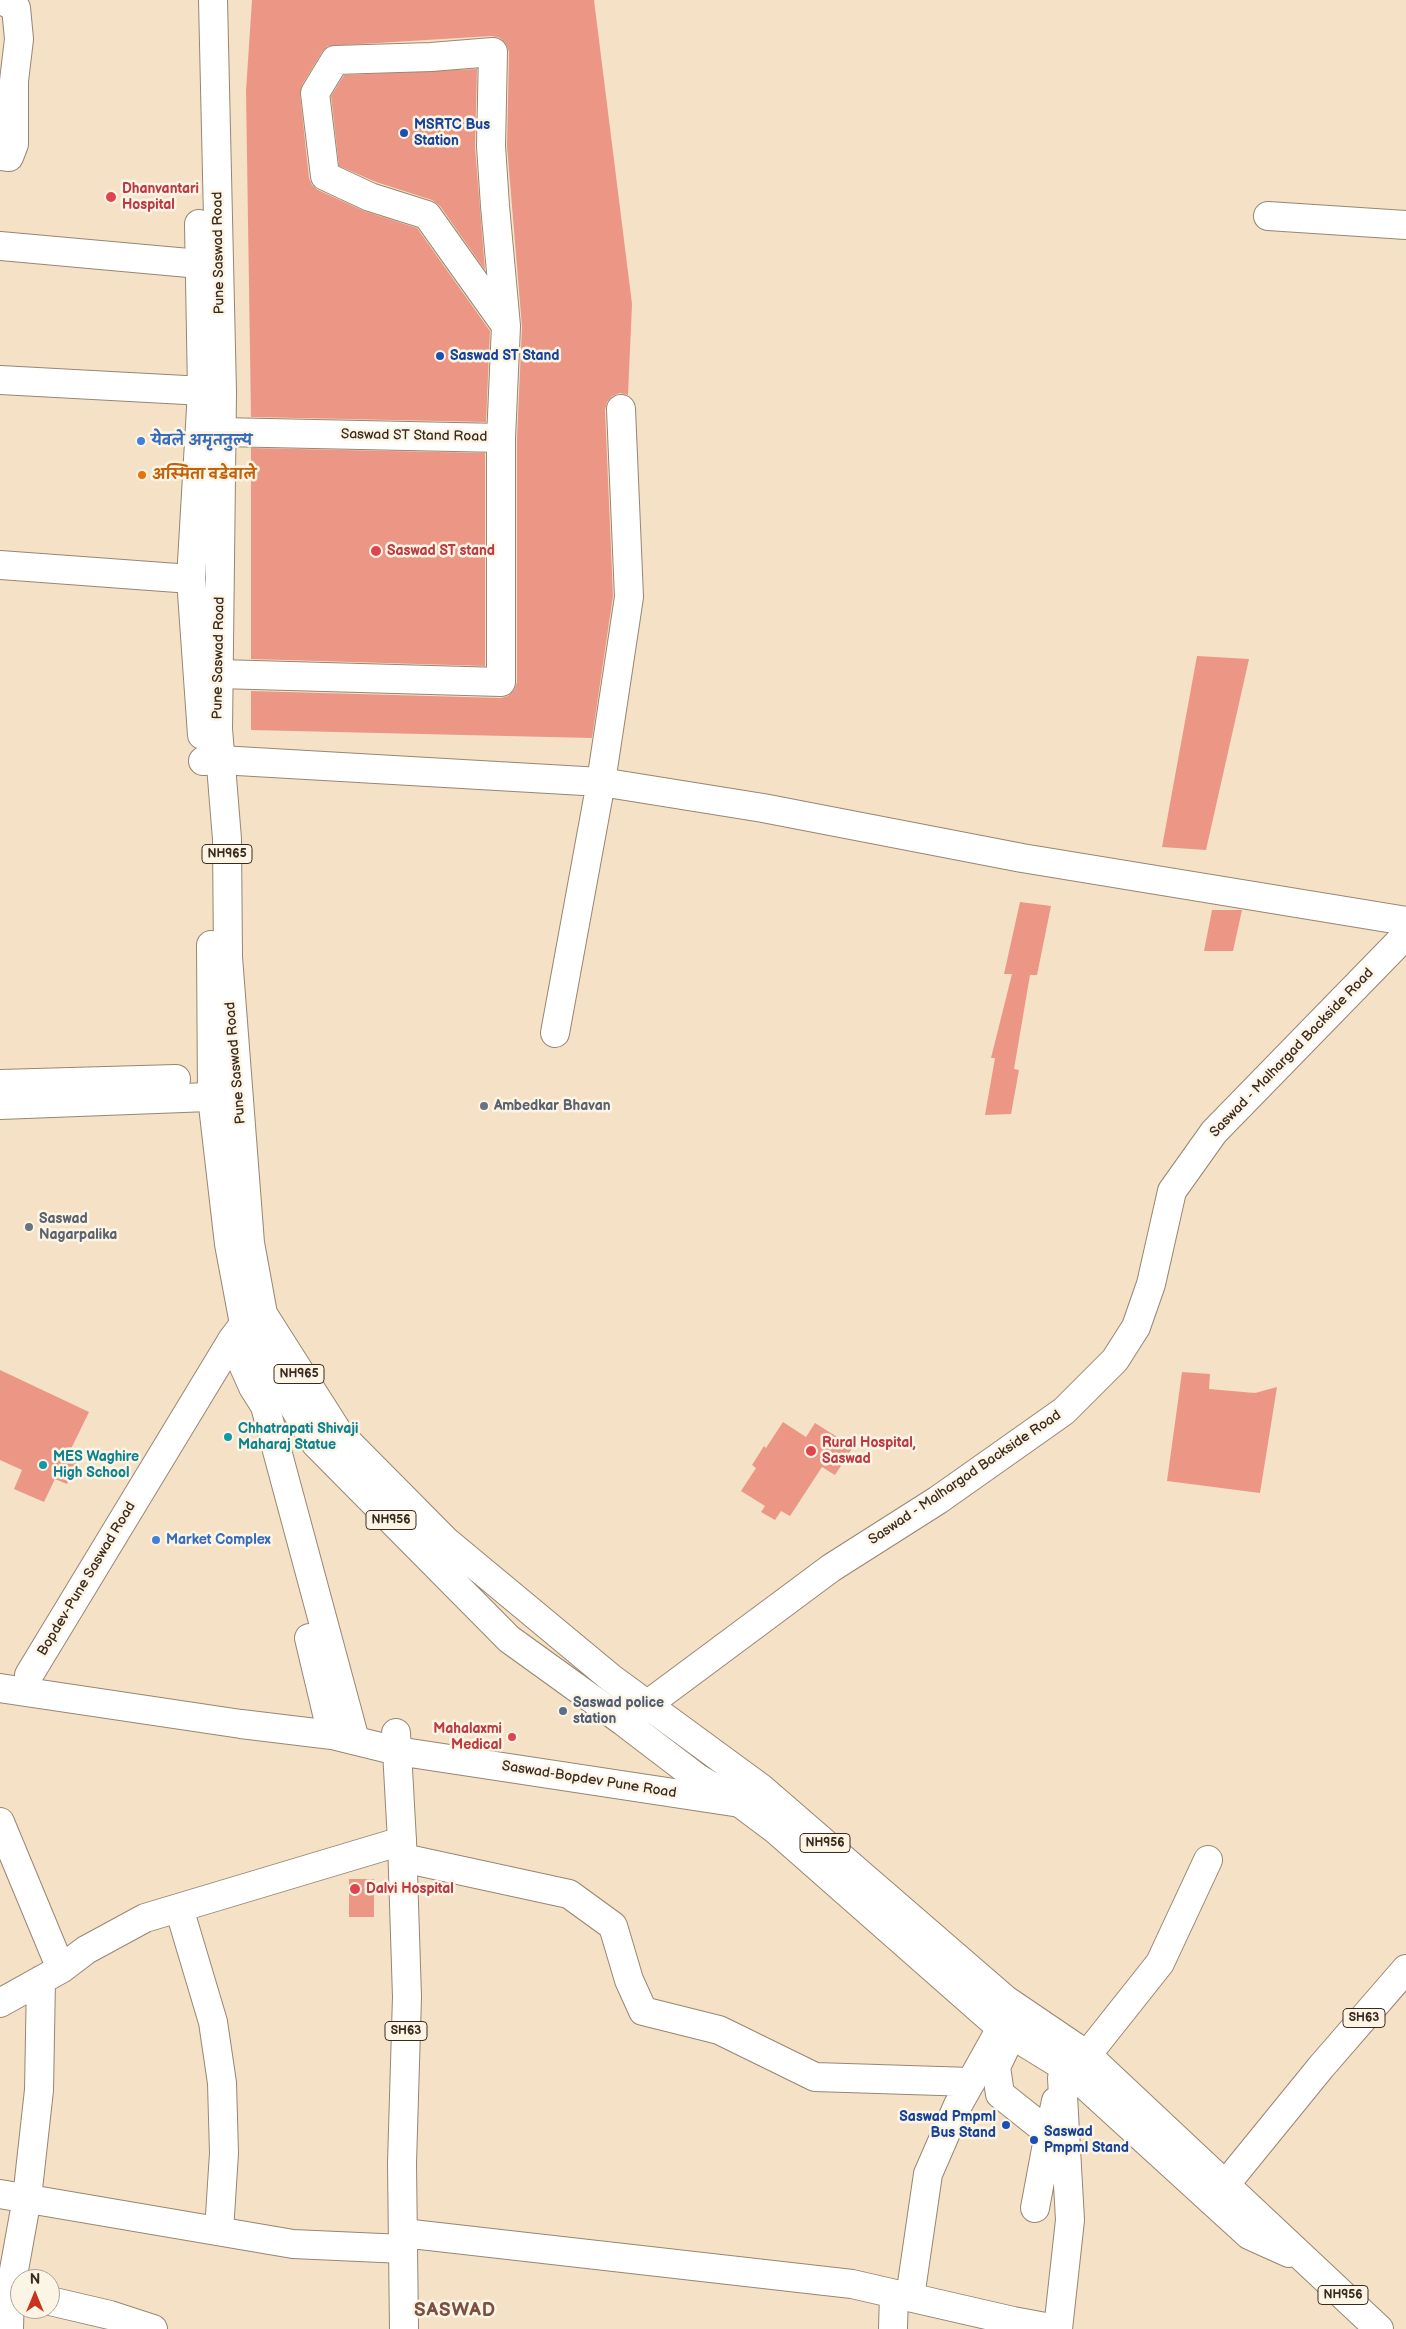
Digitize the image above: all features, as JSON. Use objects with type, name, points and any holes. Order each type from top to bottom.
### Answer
[{"type":"main road","points":[[0,156],[9,157],[14,144],[7,81],[19,39],[16,8],[2,0]]},
{"type":"main road","name":"Pune Saswad Road","points":[[196,0],[200,264],[212,392],[221,432],[218,728],[212,760],[227,839],[228,957],[250,1243],[246,1326]]},
{"type":"main road","name":"Pune Saswad Road","points":[[212,392],[213,0]]},
{"type":"main road","points":[[500,438],[506,326],[494,206],[492,146],[493,52],[432,57],[335,60],[315,93],[325,176],[370,197],[427,215],[506,326]]},
{"type":"main road","points":[[1268,216],[1406,225]]},
{"type":"main road","points":[[0,246],[200,264]]},
{"type":"main road","points":[[0,380],[212,392]]},
{"type":"main road","name":"NH956","points":[[212,392],[191,579],[212,760],[211,1088],[228,1244],[246,1326],[316,1444],[509,1639],[624,1722],[696,1777],[761,1799],[776,1830],[1010,2023],[1072,2067],[1219,2192],[1249,2235],[1307,2260],[1379,2329]]},
{"type":"main road","points":[[555,1033],[601,782],[629,598],[621,409]]},
{"type":"main road","name":"Saswad ST Stand Road","points":[[219,674],[500,682],[500,438],[221,432]]},
{"type":"main road","points":[[0,565],[191,579]]},
{"type":"main road","points":[[212,760],[601,782],[763,808],[1022,858],[1406,921]]},
{"type":"main road","name":"Saswad - Malhargad Backside Road","points":[[624,1722],[831,1568],[938,1500],[1064,1411],[1114,1360],[1136,1327],[1151,1284],[1172,1191],[1214,1132],[1406,935]]},
{"type":"main road","points":[[0,1084],[211,1088]]},
{"type":"main road","points":[[0,1105],[238,1087]]},
{"type":"main road","points":[[246,1326],[253,1387],[265,1406],[274,1469],[342,1729]]},
{"type":"main road","name":"NH965","points":[[246,1326],[338,1432]]},
{"type":"main road","name":"Bopdev-Pune Saswad Road","points":[[9,1685],[246,1326]]},
{"type":"main road","name":"NH956","points":[[338,1432],[446,1541],[611,1678],[648,1704],[761,1799],[1010,2023]]},
{"type":"main road","points":[[9,1685],[126,1690],[342,1729],[396,1742]]},
{"type":"main road","name":"Saswad-Bopdev Pune Road","points":[[396,1742],[761,1799]]},
{"type":"main road","name":"Saswad-Bopdev Pune Road","points":[[396,1742],[696,1777]]},
{"type":"main road","name":"SH63","points":[[396,1742],[407,1997],[402,2163],[404,2329]]},
{"type":"main road","points":[[0,1822],[51,1975],[27,2198],[14,2269]]},
{"type":"main road","points":[[0,2003],[51,1975],[86,1950],[145,1918],[402,1849],[569,1894],[613,1926],[629,1980],[644,2011],[720,2030],[815,2077],[971,2082]]},
{"type":"main road","points":[[1035,2208],[1048,2133],[1072,2067],[1160,1963],[1208,1860]]},
{"type":"main road","points":[[179,1908],[214,2022],[222,2083],[224,2153],[219,2230]]},
{"type":"main road","name":"SH63","points":[[1219,2192],[1321,2067],[1406,1970]]},
{"type":"main road","points":[[893,2329],[902,2296],[928,2174],[958,2106],[971,2082],[1010,2023]]},
{"type":"main road","points":[[1010,2023],[996,2067],[1000,2094],[1048,2133]]},
{"type":"main road","points":[[0,2194],[293,2244],[403,2241],[774,2274],[852,2284],[1057,2329],[1070,2220],[1072,2067]]},
{"type":"main road","points":[[9,2329],[10,2292]]},
{"type":"main road","points":[[60,2303],[110,2314],[153,2329]]},
{"type":"building","points":[[252,0],[594,0],[632,304],[628,395],[620,393],[612,396],[607,402],[605,410],[613,596],[592,738],[251,730],[251,691],[501,698],[508,696],[514,690],[517,682],[517,438],[522,327],[507,146],[509,52],[506,44],[500,38],[492,36],[328,46],[322,52],[302,85],[300,94],[309,178],[312,185],[318,190],[364,211],[417,228],[490,331],[486,422],[251,417],[246,91]]},
{"type":"building","points":[[477,69],[475,147],[485,270],[440,206],[432,200],[376,182],[339,166],[331,96],[344,75]]},
{"type":"building","points":[[251,448],[485,453],[485,666],[251,659]]},
{"type":"building","points":[[1197,656],[1249,659],[1206,850],[1162,847]]},
{"type":"building","points":[[1020,902],[1051,906],[1037,975],[1030,975],[1014,1069],[1019,1070],[1011,1114],[985,1115],[995,1058],[991,1058],[1012,974],[1004,974]]},
{"type":"building","points":[[1212,910],[1242,910],[1233,951],[1204,951]]},
{"type":"building","points":[[0,1370],[89,1412],[68,1455],[78,1460],[67,1484],[55,1479],[44,1502],[14,1489],[22,1470],[0,1460]]},
{"type":"building","points":[[1182,1372],[1210,1374],[1209,1389],[1255,1393],[1277,1387],[1260,1493],[1167,1481]]},
{"type":"building","points":[[783,1422],[806,1437],[815,1423],[853,1447],[835,1475],[822,1467],[790,1516],[781,1511],[775,1520],[761,1512],[765,1506],[741,1491],[756,1468],[752,1465]]},
{"type":"building","points":[[349,1879],[374,1879],[374,1917],[349,1917]]},
{"type":"place","name":"MSRTC Bus Station","points":[[404,133]]},
{"type":"place","name":"Dhanvantari Hospital","points":[[111,197]]},
{"type":"place","name":"Saswad ST Stand","points":[[440,356]]},
{"type":"place","name":"येवले अमृततुल्य","points":[[141,441]]},
{"type":"place","name":"अस्मिता वडेवाले","points":[[142,475]]},
{"type":"place","name":"Saswad ST stand","points":[[376,551]]},
{"type":"place","name":"Ambedkar Bhavan","points":[[484,1106]]},
{"type":"place","name":"Saswad Nagarpalika","points":[[29,1227]]},
{"type":"place","name":"Chhatrapati Shivaji Maharaj Statue","points":[[228,1437]]},
{"type":"place","name":"Rural Hospital, Saswad","points":[[811,1451]]},
{"type":"place","name":"MES Waghire High School","points":[[43,1465]]},
{"type":"place","name":"Market Complex","points":[[156,1540]]},
{"type":"place","name":"Saswad police station","points":[[563,1711]]},
{"type":"place","name":"Mahalaxmi Medical","points":[[512,1737]]},
{"type":"place","name":"Dalvi Hospital","points":[[355,1889]]},
{"type":"place","name":"Saswad Pmpml Bus Stand","points":[[1006,2125]]},
{"type":"place","name":"Saswad Pmpml Stand","points":[[1034,2140]]},
{"type":"district","name":"SASWAD","points":[[455,2311]]}]
